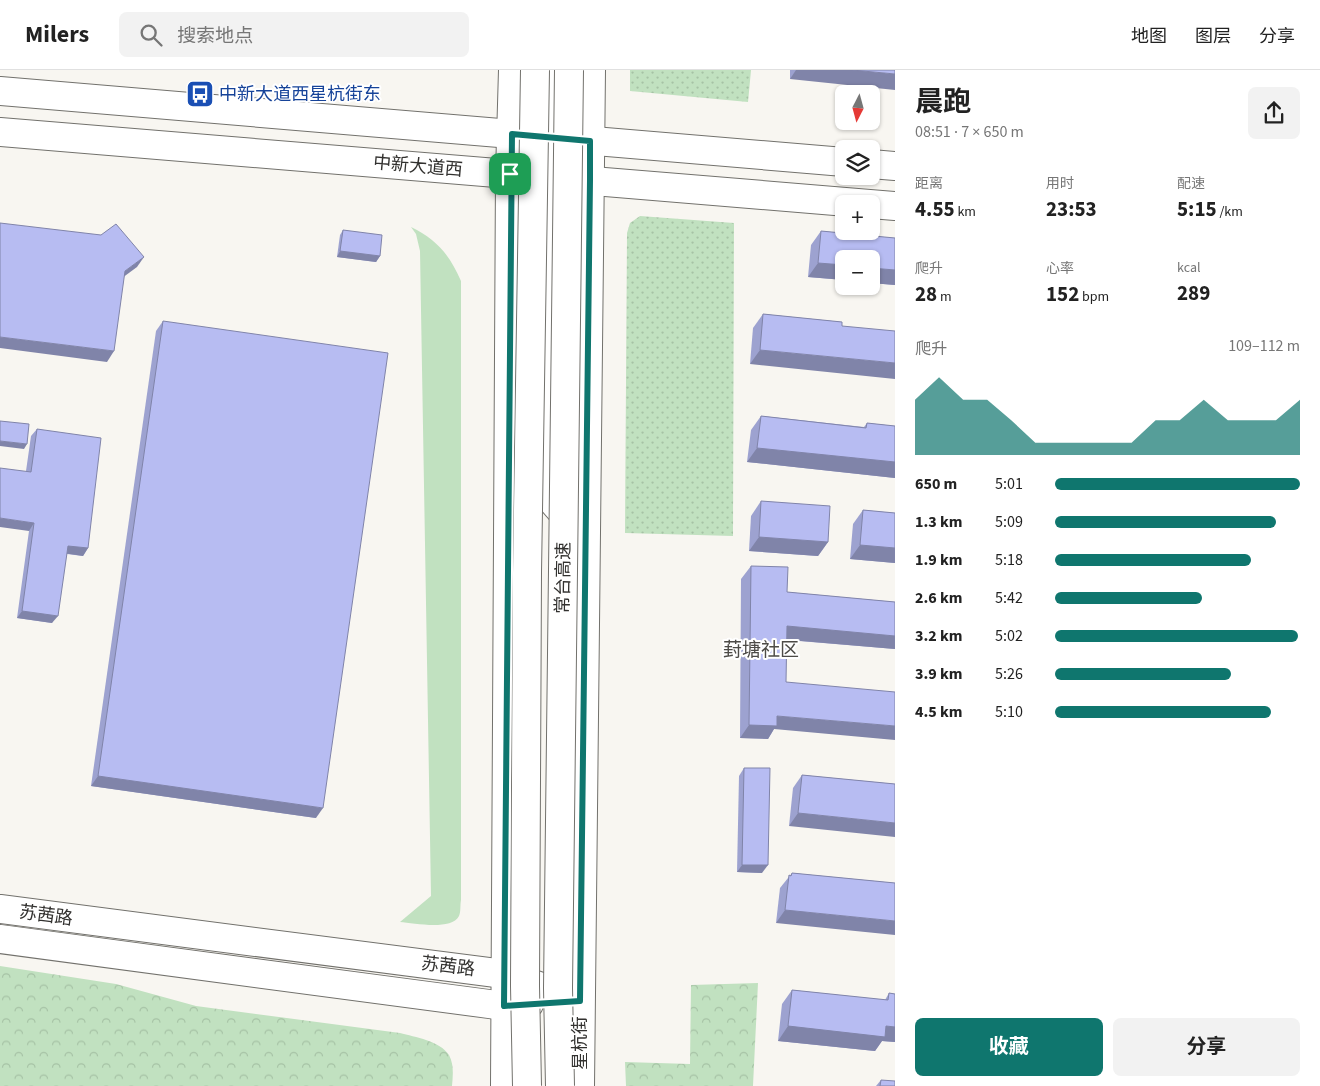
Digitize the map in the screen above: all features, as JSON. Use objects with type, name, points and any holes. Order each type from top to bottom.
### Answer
[{"type":"main road","points":[[505,1086],[504,974],[510,174],[513,70]]},
{"type":"main road","name":"常台高速","points":[[527,1086],[525,986],[527,573],[535,70]]},
{"type":"main road","points":[[554,70],[553,138],[590,180]]},
{"type":"main road","name":"常台高速","points":[[560,1086],[558,988],[569,70]]},
{"type":"main road","name":"星杭街","points":[[580,1086],[591,70]]},
{"type":"main road","points":[[0,91],[835,161]]},
{"type":"main road","name":"中新大道西","points":[[0,132],[895,206]]},
{"type":"main road","points":[[512,134],[552,177],[547,494],[586,540]]},
{"type":"main road","points":[[880,165],[895,166]]},
{"type":"main road","name":"苏茜路","points":[[0,909],[504,974],[580,1001]]},
{"type":"main road","name":"苏茜路","points":[[0,938],[504,1006],[580,1001]]},
{"type":"green space","points":[[630,70],[751,70],[748,102],[630,91]]},
{"type":"green space","points":[[640,216],[734,223],[733,536],[625,533],[627,233],[630,223]]},
{"type":"green space","points":[[411,227],[428,237],[447,255],[461,281],[461,900],[460,913],[455,921],[441,925],[400,922],[431,896],[420,251],[416,234]]},
{"type":"green space","points":[[0,966],[116,984],[196,1006],[413,1036],[440,1046],[449,1055],[453,1074],[452,1086],[0,1086]]},
{"type":"green space","points":[[758,983],[753,1086],[626,1086],[625,1062],[690,1064],[691,985]]},
{"type":"building","points":[[852,70],[895,70],[895,74]]},
{"type":"building","points":[[0,223],[101,235],[116,224],[144,257],[125,271],[114,351],[0,337]]},
{"type":"building","points":[[343,230],[382,235],[380,256],[340,251]]},
{"type":"building","points":[[821,231],[835,232],[835,240],[880,240],[880,237],[895,238],[895,270],[880,269],[880,250],[835,250],[835,264],[818,263]]},
{"type":"building","points":[[763,314],[842,322],[842,326],[895,331],[895,363],[760,350]]},
{"type":"building","points":[[163,321],[388,353],[323,808],[98,776]]},
{"type":"building","points":[[761,416],[866,428],[867,423],[895,426],[895,462],[757,448]]},
{"type":"building","points":[[0,421],[29,424],[27,444],[0,441]]},
{"type":"building","points":[[37,429],[101,438],[88,548],[68,546],[58,616],[22,611],[34,523],[0,518],[0,468],[31,472]]},
{"type":"building","points":[[761,501],[830,506],[828,542],[759,537]]},
{"type":"building","points":[[863,510],[895,513],[895,548],[860,545]]},
{"type":"building","points":[[751,566],[788,567],[787,592],[895,602],[895,636],[787,626],[786,682],[895,692],[895,726],[777,716],[777,726],[749,725]]},
{"type":"building","points":[[744,768],[770,768],[768,865],[742,865]]},
{"type":"building","points":[[802,775],[895,784],[895,823],[798,813]]},
{"type":"building","points":[[792,873],[895,883],[895,921],[785,910],[789,875],[791,876]]},
{"type":"building","points":[[792,990],[888,1000],[889,993],[895,994],[895,1027],[886,1026],[885,1037],[788,1026]]},
{"type":"building","points":[[881,1080],[895,1081],[895,1086],[880,1086]]},
{"type":"place","name":"中新大道西星杭街东","points":[[200,94]]},
{"type":"district","name":"葑塘社区","points":[[761,649]]},
{"type":"route","points":[[512,134],[590,141],[580,1001],[504,1006],[504,974],[510,174],[512,134]]}]
